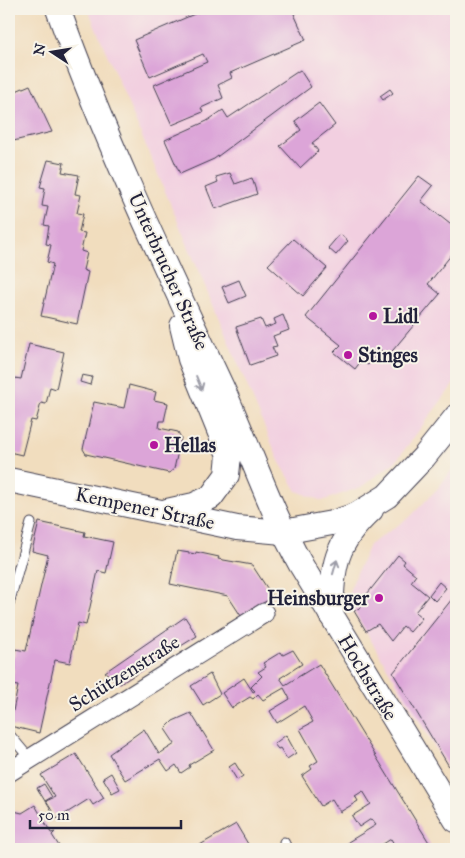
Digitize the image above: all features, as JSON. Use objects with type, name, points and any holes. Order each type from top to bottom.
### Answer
[{"type":"street","name":"Unterbrucher Straße","points":[[58,9],[173,285],[229,404],[283,532]]},
{"type":"street","points":[[162,512],[194,505],[211,497],[227,475],[228,455],[190,359],[173,285]]},
{"type":"street","points":[[331,615],[332,571],[350,532],[424,457],[456,417]]},
{"type":"street","name":"Kempener Straße","points":[[9,480],[238,528],[283,532],[332,523],[356,515],[387,496]]},
{"type":"street","name":"Hochstraße","points":[[283,532],[331,615],[443,792],[456,820]]},
{"type":"street","name":"Schützenstraße","points":[[9,772],[264,613]]},
{"type":"lane","points":[[9,604],[31,523]]},
{"type":"lane","points":[[9,734],[30,759]]},
{"type":"shaded area","points":[[88,9],[456,9],[456,381],[396,461],[361,487],[322,501],[297,491],[279,461]]},
{"type":"shaded area","points":[[456,464],[456,776],[450,773],[348,602],[350,589],[369,545],[410,517],[439,487]]},
{"type":"building","points":[[206,9],[305,9],[294,14],[306,40],[230,73],[232,78],[218,85],[223,98],[201,108],[203,112],[172,125],[154,85],[207,62],[203,54],[150,77],[134,40]]},
{"type":"building","points":[[300,70],[311,87],[214,159],[180,174],[165,140],[207,121],[223,110],[228,118]]},
{"type":"building","points":[[30,85],[52,132],[9,142],[9,94]]},
{"type":"building","points":[[390,89],[393,93],[383,100],[380,96]]},
{"type":"building","points":[[319,103],[335,125],[312,143],[318,151],[300,168],[280,146],[301,130],[295,121]]},
{"type":"building","points":[[48,160],[64,163],[62,172],[79,175],[75,194],[81,195],[77,213],[83,214],[79,232],[85,233],[81,251],[87,253],[83,270],[88,272],[77,324],[41,316],[53,264],[47,262],[51,245],[46,244],[49,226],[44,225],[48,207],[42,206],[45,188],[40,187]]},
{"type":"building","points":[[230,173],[235,184],[252,178],[257,194],[215,209],[206,187],[218,182],[216,177]]},
{"type":"building","points":[[419,176],[433,186],[421,201],[450,224],[452,223],[456,229],[456,249],[428,284],[440,294],[388,356],[377,347],[374,352],[377,354],[368,365],[361,361],[355,369],[334,352],[341,345],[306,317]]},
{"type":"building","points":[[340,234],[348,241],[336,255],[328,248]]},
{"type":"building","points":[[293,239],[327,268],[303,296],[268,265]]},
{"type":"building","points":[[239,280],[246,296],[229,303],[222,287]]},
{"type":"building","points":[[283,315],[289,330],[273,336],[277,346],[272,347],[276,356],[250,365],[236,327],[261,319],[265,328],[276,324],[274,319]]},
{"type":"building","points":[[29,344],[64,352],[56,389],[50,387],[46,404],[41,403],[36,421],[31,420],[22,455],[9,452],[9,396],[11,396],[15,378],[21,379]]},
{"type":"building","points":[[82,375],[92,377],[90,385],[80,382]]},
{"type":"building","points":[[129,385],[156,392],[154,400],[168,403],[164,421],[160,421],[159,428],[178,432],[181,438],[174,469],[169,473],[86,454],[83,449],[94,402],[124,408]]},
{"type":"building","points":[[39,522],[85,532],[84,536],[113,542],[106,573],[98,571],[86,625],[78,623],[70,663],[55,660],[39,733],[10,726],[18,686],[11,685],[14,669],[9,668],[9,656],[14,657],[15,649],[26,651],[48,555],[32,551]]},
{"type":"building","points":[[177,551],[196,554],[196,552],[219,557],[218,559],[252,565],[273,597],[241,616],[228,596],[170,584]]},
{"type":"building","points":[[398,555],[405,561],[403,564],[416,575],[411,582],[428,596],[415,612],[422,618],[410,632],[403,626],[391,641],[378,624],[366,631],[354,611],[363,606],[360,603]]},
{"type":"building","points":[[439,582],[446,588],[435,601],[429,595]]},
{"type":"building","points":[[456,594],[456,768],[454,765],[450,768],[393,673]]},
{"type":"building","points":[[185,617],[197,636],[120,684],[105,672]]},
{"type":"building","points":[[293,650],[302,664],[280,678],[285,685],[319,664],[430,844],[429,849],[392,849],[390,846],[394,844],[391,839],[380,846],[382,849],[353,849],[348,842],[376,825],[371,819],[359,827],[352,816],[371,804],[363,791],[355,796],[358,801],[340,812],[332,799],[321,806],[302,776],[312,769],[310,766],[318,761],[300,729],[313,722],[304,706],[277,723],[270,711],[290,699],[284,688],[263,700],[258,694],[253,699],[250,697],[232,708],[222,693],[244,678],[253,692],[255,691],[251,687],[262,676],[258,672],[266,667],[263,663],[281,652],[283,655]]},
{"type":"building","points":[[210,674],[220,694],[203,705],[191,686]]},
{"type":"building","points":[[191,713],[214,750],[189,765],[190,767],[181,773],[176,765],[168,771],[160,759],[125,780],[109,754],[144,729],[159,754],[175,744],[165,729],[173,721]]},
{"type":"building","points":[[286,735],[296,753],[287,759],[280,748],[278,749],[274,744]]},
{"type":"building","points":[[76,754],[104,798],[93,805],[89,799],[57,819],[46,801],[55,797],[41,775]]},
{"type":"building","points":[[235,763],[243,776],[237,780],[229,767]]},
{"type":"building","points":[[111,773],[120,789],[112,793],[103,778]]},
{"type":"building","points":[[44,784],[52,797],[45,801],[37,788]]},
{"type":"building","points":[[35,805],[51,833],[55,832],[52,835],[59,846],[53,849],[13,849],[9,842],[9,820],[12,818],[14,811],[22,813]]},
{"type":"building","points":[[236,824],[251,849],[193,849]]},
{"type":"place","name":"Lidl","points":[[373,316]]},
{"type":"place","name":"Stinges","points":[[348,355]]},
{"type":"place","name":"Hellas","points":[[154,445]]},
{"type":"place","name":"Heinsburger","points":[[379,598]]}]
